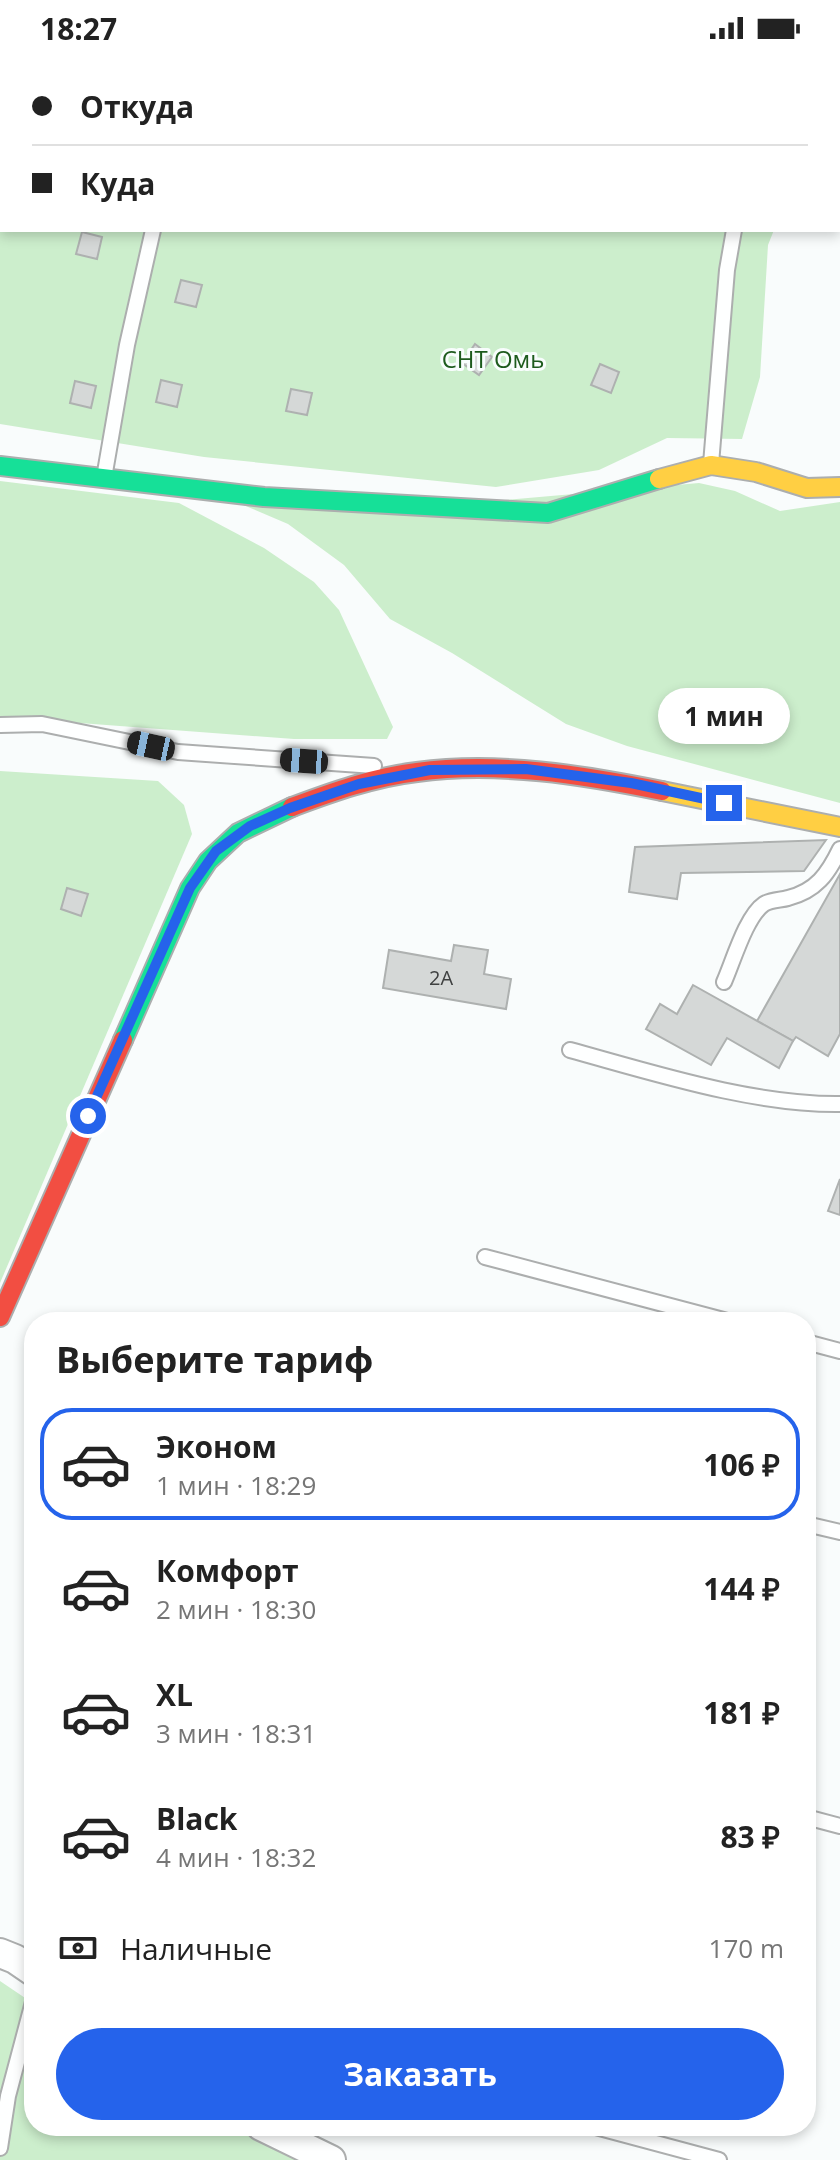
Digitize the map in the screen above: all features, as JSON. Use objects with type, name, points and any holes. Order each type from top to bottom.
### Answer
[{"type":"street","points":[[0,466],[264,497],[548,513],[631,486],[711,465],[756,472],[807,488],[840,487]]},
{"type":"street","points":[[0,1317],[190,888],[216,851],[250,826],[290,808],[359,784],[430,770],[526,769],[631,783],[840,827]]},
{"type":"street","points":[[0,1953],[24,1965]]},
{"type":"street","points":[[279,2136],[319,2158]]},
{"type":"lane","points":[[104,478],[127,345],[153,232]]},
{"type":"lane","points":[[711,465],[727,270],[734,232]]},
{"type":"lane","points":[[0,725],[42,724],[178,752],[430,770]]},
{"type":"lane","points":[[724,982],[757,911],[764,904],[791,898],[813,888],[828,875],[840,849]]},
{"type":"lane","points":[[570,1050],[695,1084],[812,1104],[840,1104]]},
{"type":"lane","points":[[485,1257],[693,1312]]},
{"type":"lane","points":[[816,1345],[840,1351]]},
{"type":"lane","points":[[816,1526],[840,1532]]},
{"type":"lane","points":[[816,1820],[840,1826]]},
{"type":"lane","points":[[0,2148],[8,2096],[24,2036]]},
{"type":"lane","points":[[629,2136],[719,2160]]},
{"type":"green space","name":"СНТ Омь","points":[[0,232],[773,232],[768,245],[760,377],[742,439],[667,438],[599,470],[496,487],[204,457],[0,424]]},
{"type":"green space","points":[[0,481],[179,503],[264,548],[314,582],[339,610],[393,727],[387,739],[294,739],[0,717]]},
{"type":"green space","points":[[699,483],[735,491],[780,511],[840,502],[840,803],[627,746],[566,724],[452,653],[390,619],[344,565],[288,524],[234,501],[366,512]]},
{"type":"green space","points":[[0,771],[158,781],[184,805],[192,834],[0,1283]]},
{"type":"green space","points":[[0,1981],[24,1997],[24,2136],[254,2136],[309,2160],[0,2160]]},
{"type":"building","points":[[82,232],[102,237],[97,259],[76,254]]},
{"type":"building","points":[[181,280],[202,285],[196,307],[175,302]]},
{"type":"building","points":[[475,344],[492,357],[479,375],[462,363]]},
{"type":"building","points":[[600,364],[619,372],[611,393],[591,385]]},
{"type":"building","points":[[161,380],[182,385],[177,407],[156,402]]},
{"type":"building","points":[[75,381],[96,386],[91,408],[70,403]]},
{"type":"building","points":[[291,389],[312,393],[307,415],[286,411]]},
{"type":"building","points":[[826,840],[804,871],[681,873],[677,899],[629,892],[635,847]]},
{"type":"building","points":[[840,874],[840,1034],[828,1056],[796,1037],[793,1041],[757,1021]]},
{"type":"building","points":[[67,888],[88,894],[81,916],[61,909]]},
{"type":"building","points":[[454,945],[488,950],[484,974],[511,979],[506,1009],[383,988],[389,950],[451,961]]},
{"type":"building","points":[[693,985],[793,1041],[779,1068],[727,1038],[711,1065],[646,1029],[660,1004],[677,1014]]},
{"type":"building","points":[[840,1179],[840,1215],[828,1211]]},
{"type":"traffic: fast","points":[[0,466],[264,497],[548,513],[659,479]]},
{"type":"traffic: fast","points":[[123,1040],[190,888],[208,861],[238,833],[292,807]]},
{"type":"traffic: slow","points":[[659,479],[711,465],[756,472],[807,488],[840,487]]},
{"type":"traffic: slow","points":[[662,791],[840,827]]},
{"type":"traffic: jam","points":[[292,807],[369,781],[448,769],[540,771],[662,791]]},
{"type":"traffic: jam","points":[[0,1317],[123,1040]]},
{"type":"route","points":[[88,1116],[190,888],[216,851],[250,826],[290,808],[359,784],[430,770],[526,769],[631,783],[724,803]]}]
